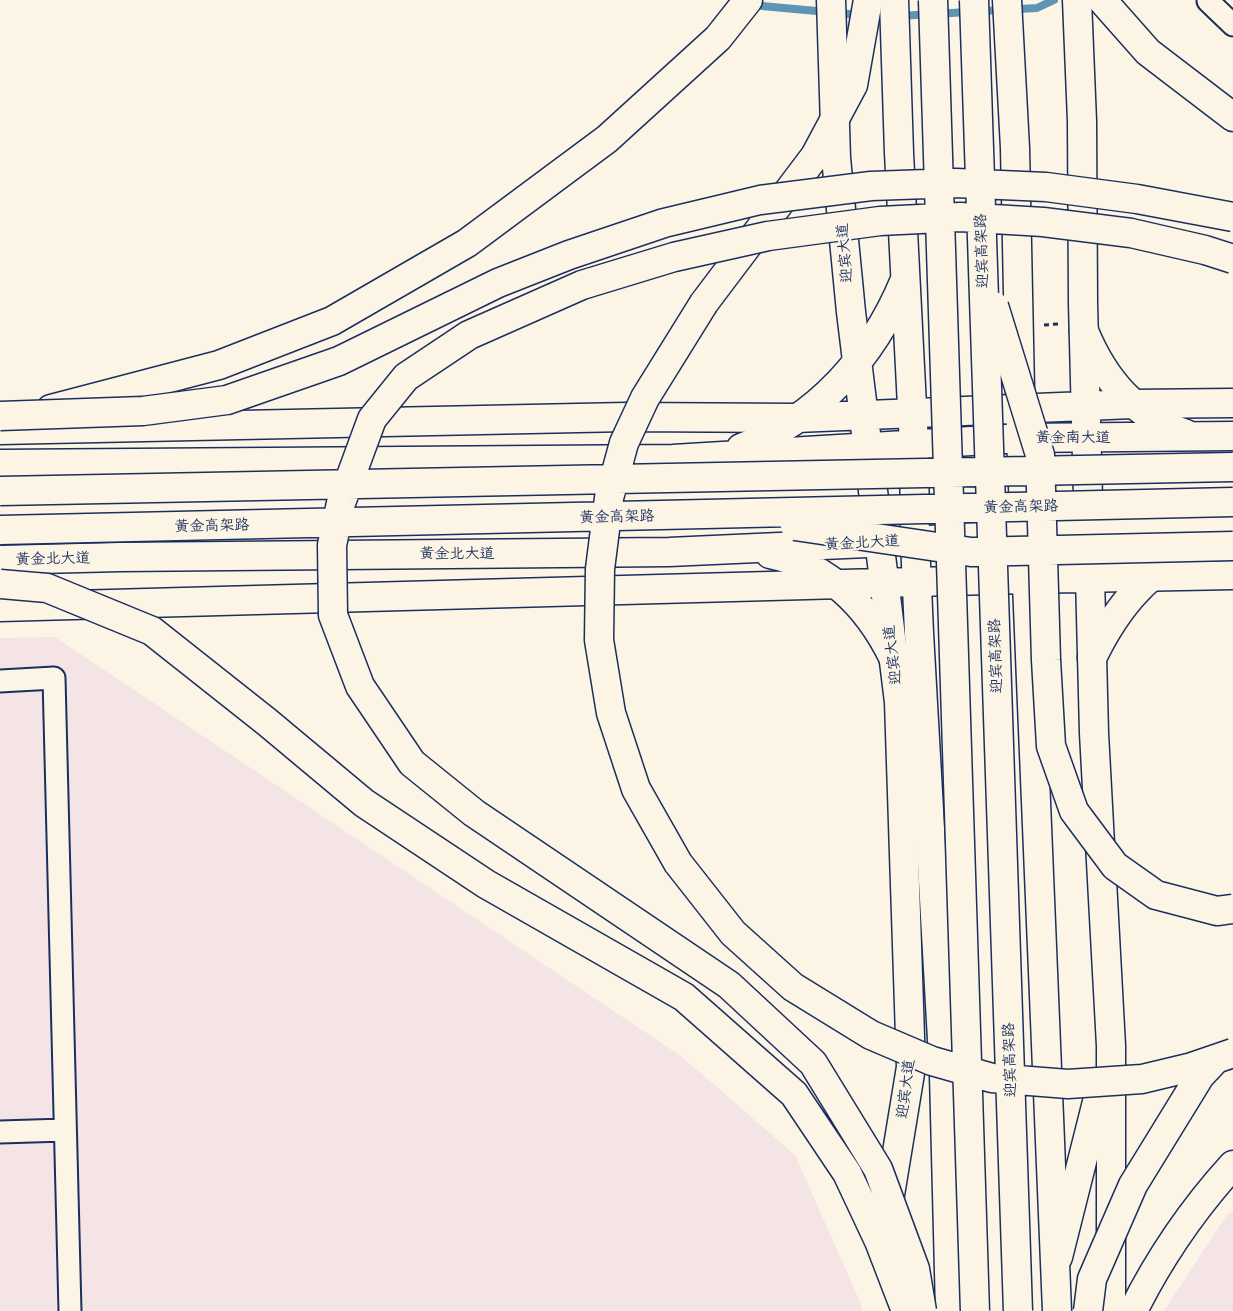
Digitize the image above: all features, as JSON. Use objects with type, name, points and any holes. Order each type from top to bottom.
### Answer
[{"type":"main road","points":[[29,414],[219,365],[332,321],[467,243],[607,139],[718,38],[748,0]]},
{"type":"main road","name":"迎宾大道","points":[[831,0],[836,158],[857,363],[899,702],[911,1067],[888,1204],[891,1311]]},
{"type":"main road","points":[[868,0],[853,85],[815,156],[704,303],[645,398],[624,443],[609,498],[600,569],[599,640],[611,713],[636,789],[678,863],[733,933],[793,987],[871,1035],[932,1061],[992,1078],[1068,1084],[1142,1079],[1192,1068],[1233,1053]]},
{"type":"main road","name":"迎宾大道","points":[[894,0],[899,153],[914,445],[915,541],[944,1075],[950,1311]]},
{"type":"main road","points":[[933,0],[974,1311]]},
{"type":"main road","name":"迎宾高架路","points":[[974,0],[1018,1311]]},
{"type":"main road","points":[[1007,0],[1015,148],[1024,534],[1057,1311]]},
{"type":"main road","points":[[1077,0],[1082,122],[1086,438],[1094,733],[1111,1046],[1112,1311]]},
{"type":"main road","points":[[1102,0],[1148,52],[1233,117]]},
{"type":"main road","points":[[0,416],[143,411],[227,400],[339,361],[498,283],[569,256],[664,223],[760,200],[871,186],[956,183],[1046,187],[1137,199],[1233,217]]},
{"type":"main road","points":[[922,1311],[915,1269],[878,1169],[813,1063],[729,984],[474,813],[412,763],[360,686],[333,615],[332,545],[341,503],[372,419],[406,377],[469,335],[582,285],[674,256],[768,236],[880,221],[960,217],[1043,222],[1131,234],[1205,250],[1233,259]]},
{"type":"main road","points":[[983,270],[1040,455],[1046,598],[1046,660],[1052,746],[1074,811],[1115,866],[1156,895],[1217,911],[1233,909]]},
{"type":"main road","points":[[722,456],[774,434],[798,418],[841,382],[879,333],[894,306],[906,278]]},
{"type":"main road","points":[[1084,331],[1105,373],[1120,392],[1154,419],[1194,436]]},
{"type":"main road","points":[[0,430],[626,416],[798,418],[1133,404],[1233,403]]},
{"type":"main road","name":"黄金南大道","points":[[914,445],[1021,438],[1233,436]]},
{"type":"main road","points":[[0,464],[673,459],[914,445]]},
{"type":"main road","points":[[0,491],[1233,468]]},
{"type":"main road","name":"黄金高架路","points":[[0,530],[1233,502]]},
{"type":"main road","points":[[722,515],[970,552],[1231,536]]},
{"type":"main road","points":[[915,541],[1024,534],[1089,533],[1231,536]]},
{"type":"main road","points":[[1092,658],[1103,634],[1118,612],[1151,575],[1185,551],[1202,542],[1231,536]]},
{"type":"main road","name":"黄金北大道","points":[[0,560],[669,552],[915,541]]},
{"type":"main road","points":[[734,549],[780,556],[803,564],[824,575],[860,606],[874,622],[894,659]]},
{"type":"main road","points":[[0,606],[1151,575],[1233,575]]},
{"type":"main road","points":[[0,584],[47,588],[152,631],[267,722],[364,803],[486,884],[684,997],[794,1094],[847,1173],[879,1241],[906,1311]]},
{"type":"main road","points":[[1088,1311],[1092,1279],[1133,1185],[1200,1076],[1233,1041]]},
{"type":"main road","points":[[1055,1268],[1111,1046]]},
{"type":"main road","points":[[1133,1311],[1167,1249],[1206,1195],[1233,1165]]},
{"type":"street","points":[[1208,1],[1233,25]]},
{"type":"street","points":[[0,681],[54,678],[70,1311]]},
{"type":"street","points":[[0,1132],[65,1130]]},
{"type":"shaded area","points":[[55,637],[681,1056],[795,1155],[862,1306],[862,1311],[0,1311],[0,638]]},
{"type":"shaded area","points":[[1233,1212],[1233,1311],[1164,1311],[1228,1213]]},
{"type":"waterway","points":[[753,0],[762,6],[882,17],[1037,8],[1054,0]]}]
